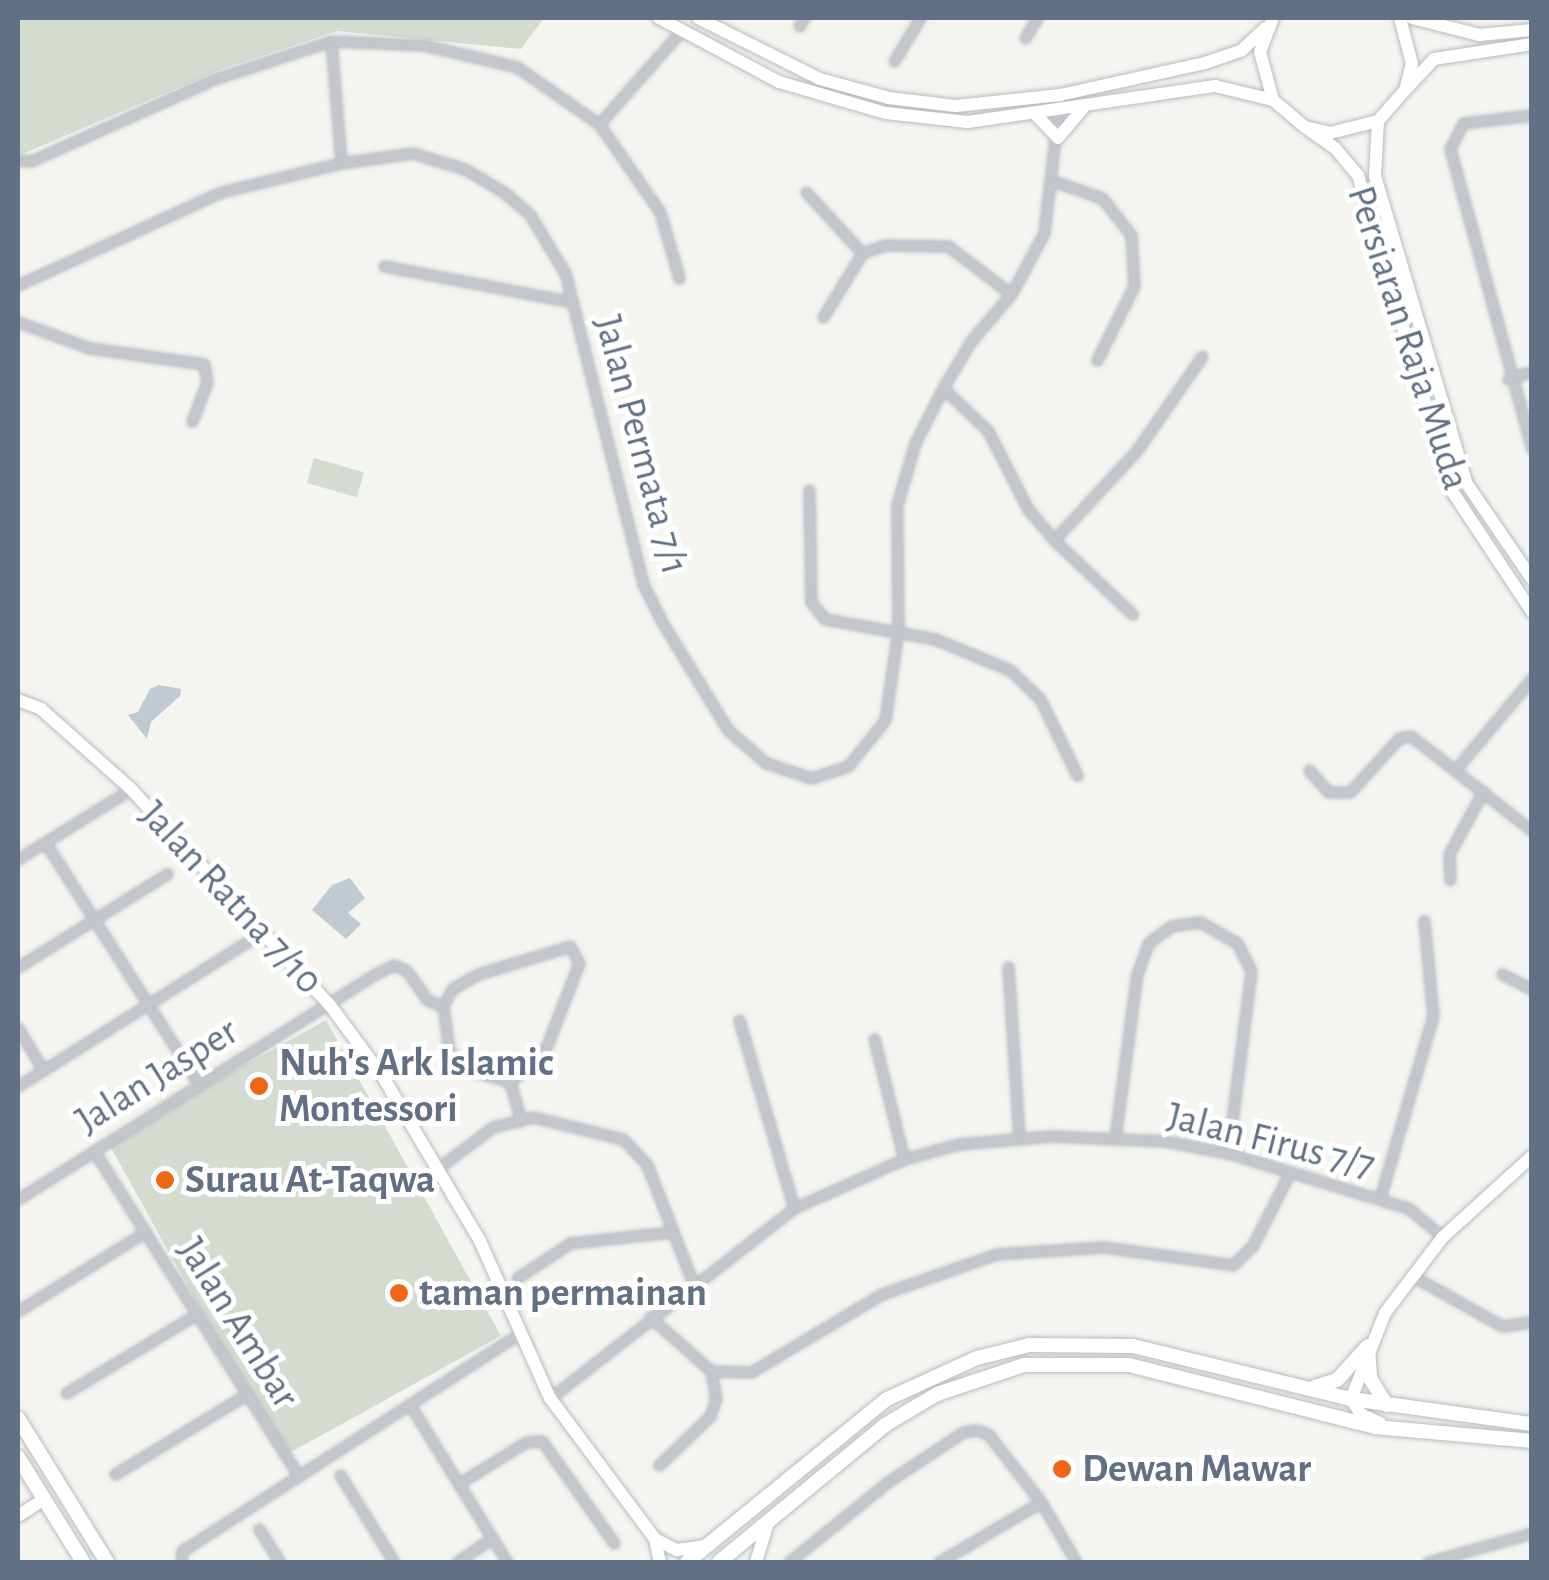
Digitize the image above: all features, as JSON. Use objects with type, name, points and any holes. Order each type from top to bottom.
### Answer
[{"type":"main road","points":[[659,18],[779,82],[886,113],[968,122],[1037,116],[1215,86],[1272,100]]},
{"type":"main road","points":[[698,18],[820,78],[888,98],[956,106],[1060,95],[1206,63],[1242,50],[1270,23]]},
{"type":"main road","points":[[1400,18],[1412,64],[1405,90]]},
{"type":"main road","points":[[1412,18],[1479,35],[1532,30]]},
{"type":"main road","points":[[1270,23],[1261,64],[1272,100]]},
{"type":"main road","points":[[1305,127],[1330,134],[1378,121],[1434,59],[1532,44]]},
{"type":"main road","name":"Persiaran Raja Muda","points":[[1272,100],[1358,174],[1450,488],[1532,612]]},
{"type":"main road","points":[[1037,116],[1058,138],[1084,107]]},
{"type":"main road","name":"Persiaran Raja Muda","points":[[1378,121],[1375,176],[1467,484],[1529,575]]},
{"type":"main road","name":"Jalan Ratna 7/10","points":[[18,700],[41,709],[131,789],[329,1004],[438,1168],[480,1241],[550,1398],[655,1539],[660,1562]]},
{"type":"main road","points":[[1310,1388],[1337,1380],[1368,1346],[1411,1275],[1443,1237],[1532,1156]]},
{"type":"main road","points":[[687,1562],[887,1399],[977,1358],[1072,1341],[1133,1346],[1352,1400],[1532,1424]]},
{"type":"main road","points":[[1368,1346],[1352,1400],[1360,1414],[1392,1429]]},
{"type":"main road","points":[[1368,1346],[1370,1378],[1387,1405]]},
{"type":"main road","points":[[720,1562],[885,1425],[937,1394],[1024,1365],[1129,1365],[1392,1429],[1532,1440]]},
{"type":"main road","points":[[18,1418],[107,1562]]},
{"type":"main road","points":[[18,1457],[83,1562]]},
{"type":"main road","points":[[18,1516],[44,1500]]},
{"type":"main road","points":[[756,1562],[772,1518]]},
{"type":"main road","points":[[655,1539],[677,1550],[708,1545]]},
{"type":"main road","points":[[720,1562],[738,1562]]},
{"type":"street","points":[[894,61],[920,18]]},
{"type":"street","points":[[1025,38],[1037,18]]},
{"type":"street","points":[[598,124],[682,30]]},
{"type":"street","points":[[331,41],[341,162]]},
{"type":"street","points":[[18,160],[31,161],[214,80],[331,41],[424,45],[496,61],[538,80],[598,124],[660,212],[679,278]]},
{"type":"street","name":"Jalan Permata 7/1","points":[[18,285],[221,192],[341,162],[412,153],[465,169],[530,215],[565,273],[642,584],[728,730],[791,775],[811,778],[848,766],[885,720],[898,630],[896,504],[915,443],[943,388],[970,342],[1012,294],[1044,233],[1060,95]]},
{"type":"street","points":[[1532,116],[1463,124],[1450,142],[1508,379],[1532,449]]},
{"type":"street","points":[[1053,181],[1102,198],[1131,235],[1134,286],[1097,360]]},
{"type":"street","points":[[806,192],[862,253]]},
{"type":"street","points":[[823,317],[862,253],[884,245],[948,246],[1012,294]]},
{"type":"street","points":[[384,266],[573,302]]},
{"type":"street","points":[[18,322],[90,348],[204,364],[207,382],[192,421]]},
{"type":"street","points":[[1054,540],[1137,450],[1202,356]]},
{"type":"street","points":[[1508,379],[1532,371]]},
{"type":"street","points":[[943,388],[988,431],[1028,508],[1054,540],[1132,614]]},
{"type":"street","points":[[809,490],[811,602],[839,625],[898,630],[1010,670],[1047,711],[1077,774]]},
{"type":"street","points":[[1456,769],[1532,678]]},
{"type":"street","points":[[1309,770],[1328,792],[1350,792],[1404,736],[1456,769],[1531,829]]},
{"type":"street","points":[[18,858],[131,789]]},
{"type":"street","points":[[1450,880],[1449,854],[1482,791]]},
{"type":"street","points":[[45,842],[199,1085]]},
{"type":"street","points":[[18,967],[168,874]]},
{"type":"street","points":[[1380,1198],[1433,1016],[1424,920]]},
{"type":"street","points":[[1115,1138],[1136,974],[1148,943],[1171,926],[1200,922],[1237,942],[1251,971],[1228,1153]]},
{"type":"street","points":[[18,1086],[264,931]]},
{"type":"street","points":[[559,946],[579,952],[546,1050],[510,1082],[468,1070],[449,1050],[444,1006],[452,990],[478,974],[522,964],[559,946]]},
{"type":"street","name":"Jalan Jasper","points":[[18,1199],[394,966],[406,970],[427,1000],[444,1006]]},
{"type":"street","points":[[1008,967],[1018,1138]]},
{"type":"street","points":[[1502,974],[1532,989]]},
{"type":"street","points":[[738,1020],[794,1208]]},
{"type":"street","points":[[18,1028],[43,1070]]},
{"type":"street","points":[[874,1039],[904,1159]]},
{"type":"street","points":[[510,1082],[521,1120]]},
{"type":"street","points":[[438,1168],[493,1128],[521,1120],[562,1120],[636,1146],[693,1282]]},
{"type":"street","name":"Jalan Firus 7/7","points":[[550,1398],[693,1282],[794,1208],[904,1159],[1018,1138],[1115,1138],[1228,1153],[1408,1208],[1443,1237]]},
{"type":"street","name":"Jalan Ambar","points":[[94,1151],[300,1476]]},
{"type":"street","points":[[650,1317],[711,1370],[751,1372],[882,1294],[996,1254],[1104,1247],[1233,1264],[1253,1245],[1290,1172]]},
{"type":"street","points":[[18,1311],[145,1232]]},
{"type":"street","points":[[518,1278],[570,1243],[670,1232]]},
{"type":"street","points":[[1411,1275],[1502,1326],[1532,1322]]},
{"type":"street","points":[[66,1393],[197,1314]]},
{"type":"street","points":[[182,1557],[519,1334]]},
{"type":"street","points":[[659,1464],[710,1416],[716,1398],[711,1370]]},
{"type":"street","points":[[116,1474],[247,1394]]},
{"type":"street","points":[[410,1405],[506,1562]]},
{"type":"street","points":[[789,1562],[889,1480],[963,1432],[988,1434],[1041,1502],[1076,1562]]},
{"type":"street","points":[[458,1484],[526,1442],[542,1441],[614,1543]]},
{"type":"street","points":[[340,1475],[394,1562]]},
{"type":"street","points":[[939,1562],[1041,1502]]},
{"type":"street","points":[[259,1529],[280,1562]]},
{"type":"street","points":[[1428,1562],[1532,1533]]},
{"type":"street","points":[[457,1562],[492,1538]]},
{"type":"street","points":[[962,1548],[970,1562]]},
{"type":"shaded area","points":[[18,18],[544,18],[521,49],[337,31],[222,69],[20,155]]},
{"type":"shaded area","points":[[314,458],[364,472],[357,497],[307,483]]},
{"type":"shaded area","points":[[159,685],[181,689],[180,696],[151,722],[147,739],[128,715],[138,712],[150,689]]},
{"type":"shaded area","points":[[350,878],[365,898],[348,913],[361,924],[346,939],[312,910],[332,885]]},
{"type":"shaded area","points":[[326,1020],[501,1336],[282,1457],[107,1141]]},
{"type":"place","name":"Nuh's Ark Islamic Montessori","points":[[259,1086]]},
{"type":"place","name":"Surau At-Taqwa","points":[[165,1180]]},
{"type":"place","name":"taman permainan","points":[[399,1293]]},
{"type":"place","name":"Dewan Mawar","points":[[1062,1469]]}]
